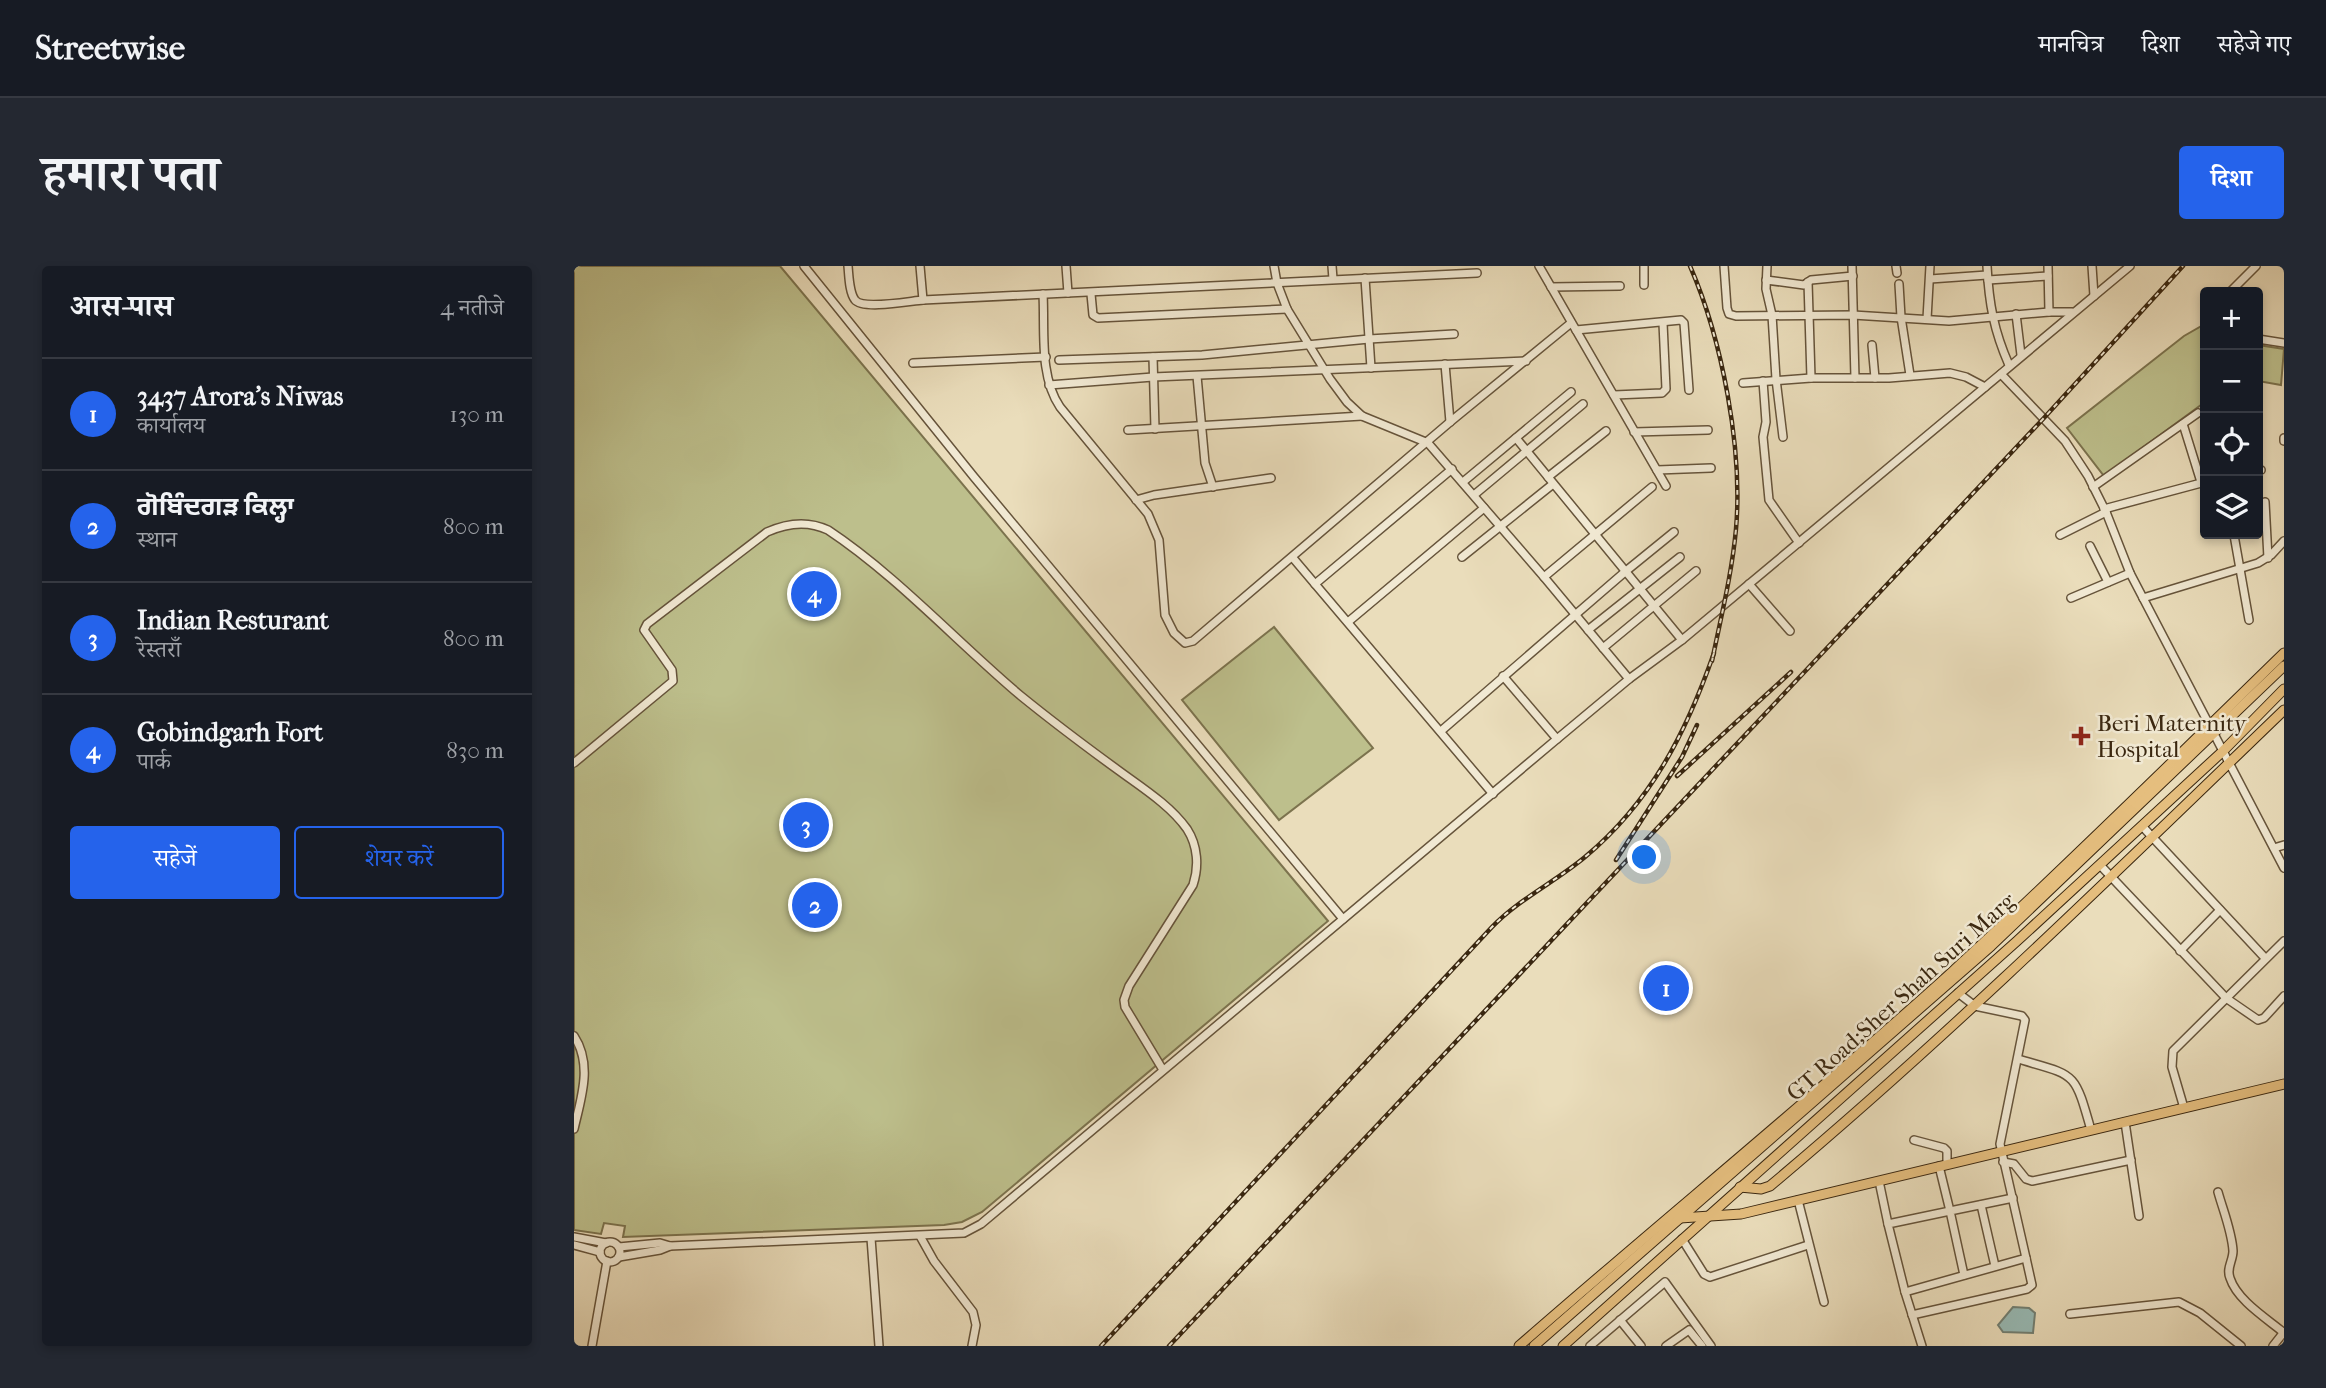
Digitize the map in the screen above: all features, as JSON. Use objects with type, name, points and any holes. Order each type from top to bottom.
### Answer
[{"type":"main road","points":[[1519,1346],[1950,973],[2211,730],[2284,653]]},
{"type":"main road","name":"GT Road;Sher Shah Suri Marg","points":[[1534,1346],[1991,946],[2211,730],[2284,666]]},
{"type":"main road","name":"GT Road;Sher Shah Suri Marg","points":[[1563,1346],[2143,826],[2284,689]]},
{"type":"main road","points":[[1740,1187],[1762,1189],[1770,1186],[1838,1130],[1975,1006],[2284,710]]},
{"type":"main road","points":[[1680,1218],[1741,1214],[2284,1084]]},
{"type":"street","points":[[804,266],[974,477],[1343,919]]},
{"type":"street","points":[[848,266],[853,296],[862,304],[1277,283],[1466,270],[1476,273]]},
{"type":"street","points":[[920,266],[923,300]]},
{"type":"street","points":[[1066,266],[1068,293]]},
{"type":"street","points":[[1274,266],[1287,309],[1338,391],[1362,416],[1427,443],[1629,679]]},
{"type":"street","points":[[1332,266],[1333,279]]},
{"type":"street","points":[[1539,266],[1666,486]]},
{"type":"street","points":[[1644,266],[1644,285]]},
{"type":"street","points":[[1724,266],[1727,308],[1729,314],[1736,316],[1853,315],[1956,321],[2016,314],[2073,312]]},
{"type":"street","points":[[1767,266],[1766,281],[1772,315],[1783,437]]},
{"type":"street","points":[[1852,266],[1855,378]]},
{"type":"street","points":[[1927,319],[1930,266]]},
{"type":"street","points":[[2048,266],[2049,312]]},
{"type":"street","points":[[2092,266],[2094,296]]},
{"type":"street","points":[[574,1237],[612,1242],[619,1247],[660,1243],[670,1245],[920,1236],[964,1233],[981,1224],[1557,739],[1629,679],[1682,640],[2130,266]]},
{"type":"street","points":[[2235,287],[2256,266]]},
{"type":"street","points":[[1930,279],[1987,274],[2048,276]]},
{"type":"street","points":[[1987,274],[1991,316],[1997,339],[2009,365]]},
{"type":"street","points":[[1766,281],[1804,285],[1808,282],[1853,276]]},
{"type":"street","points":[[1365,278],[1371,368]]},
{"type":"street","points":[[1808,282],[1811,377]]},
{"type":"street","points":[[1899,284],[1900,317],[1910,375]]},
{"type":"street","points":[[1551,287],[1620,286]]},
{"type":"street","points":[[1091,293],[1093,315],[1098,318],[1287,309]]},
{"type":"street","points":[[1044,294],[1049,385],[1060,407],[1148,514],[1159,540],[1165,615],[1174,633],[1185,643],[1193,641],[1293,558],[1450,422],[1526,361],[1574,327],[1678,320],[1684,323],[1689,390]]},
{"type":"street","points":[[2016,314],[2021,355]]},
{"type":"street","points":[[1614,394],[1662,393],[1666,389],[1663,323]]},
{"type":"street","points":[[1059,360],[1153,357],[1454,334]]},
{"type":"street","points":[[2263,340],[2284,343]]},
{"type":"street","points":[[1872,345],[1875,378]]},
{"type":"street","points":[[913,363],[1046,357]]},
{"type":"street","points":[[1153,357],[1155,429]]},
{"type":"street","points":[[1049,385],[1153,377],[1526,361]]},
{"type":"street","points":[[1445,364],[1450,422]]},
{"type":"street","points":[[2001,373],[2065,442],[2093,487],[2130,573],[2284,868]]},
{"type":"street","points":[[1743,383],[1811,377],[1875,378],[1959,374],[1985,387]]},
{"type":"street","points":[[1197,376],[1205,463],[1213,487]]},
{"type":"street","points":[[1763,381],[1766,418],[1763,437],[1769,500],[1799,543]]},
{"type":"street","points":[[1463,482],[1571,392]]},
{"type":"street","points":[[1474,495],[1583,404]]},
{"type":"street","points":[[2093,487],[2198,413]]},
{"type":"street","points":[[1128,430],[1362,416]]},
{"type":"street","points":[[2183,424],[2201,476]]},
{"type":"street","points":[[1634,432],[1708,430]]},
{"type":"street","points":[[1548,477],[1606,432]]},
{"type":"street","points":[[1516,438],[1682,640]]},
{"type":"street","points":[[1657,470],[1711,468]]},
{"type":"street","points":[[1315,584],[1452,469]]},
{"type":"street","points":[[1136,500],[1271,478]]},
{"type":"street","points":[[2060,535],[2105,510],[2200,483]]},
{"type":"street","points":[[1462,556],[1553,484]]},
{"type":"street","points":[[1544,577],[1652,487]]},
{"type":"street","points":[[2265,502],[2268,558]]},
{"type":"street","points":[[1348,622],[1484,508]]},
{"type":"street","points":[[574,763],[673,681],[672,670],[644,630],[647,624],[766,532],[800,523],[818,525],[828,530],[887,577],[1019,694],[1139,786],[1171,812],[1186,829],[1197,856],[1193,885],[1129,986],[1124,1000],[1129,1016],[1163,1070]]},
{"type":"street","points":[[1441,731],[1674,532]]},
{"type":"street","points":[[2235,539],[2249,620]]},
{"type":"street","points":[[2143,598],[2241,569],[2268,558],[2284,541]]},
{"type":"street","points":[[2090,546],[2108,582]]},
{"type":"street","points":[[1588,630],[1680,557]]},
{"type":"street","points":[[1293,558],[1493,793]]},
{"type":"street","points":[[1602,648],[1696,571]]},
{"type":"street","points":[[2071,598],[2130,573]]},
{"type":"street","points":[[1749,584],[1790,631]]},
{"type":"street","points":[[1503,676],[1557,739]]},
{"type":"street","points":[[2143,826],[2265,958]]},
{"type":"street","points":[[2274,848],[2284,845]]},
{"type":"street","points":[[2100,865],[2226,998],[2258,1020],[2283,1001]]},
{"type":"street","points":[[2180,951],[2220,909]]},
{"type":"street","points":[[2185,1108],[2171,1057],[2173,1051],[2284,941]]},
{"type":"street","points":[[1912,1315],[2028,1289],[2033,1284],[2000,1151],[2026,1022],[2024,1018],[1975,1006],[1958,993]]},
{"type":"street","points":[[574,1036],[584,1055],[585,1072],[574,1129]]},
{"type":"street","points":[[2018,1059],[2062,1072],[2071,1078],[2080,1092],[2091,1130]]},
{"type":"street","points":[[2125,1122],[2140,1216]]},
{"type":"street","points":[[1914,1140],[1944,1147],[1947,1152],[1943,1165],[1964,1275]]},
{"type":"street","points":[[2003,1161],[2012,1162],[2026,1180],[2032,1181],[2131,1160]]},
{"type":"street","points":[[1879,1181],[1905,1292],[1922,1346]]},
{"type":"street","points":[[2218,1192],[2232,1244],[2228,1269],[2230,1280],[2242,1296],[2284,1332],[2273,1346]]},
{"type":"street","points":[[1888,1224],[2013,1198]]},
{"type":"street","points":[[1798,1200],[1824,1302]]},
{"type":"street","points":[[1981,1205],[1995,1266]]},
{"type":"street","points":[[920,1236],[934,1261],[973,1312],[976,1325],[972,1346]]},
{"type":"street","points":[[871,1238],[879,1346]]},
{"type":"street","points":[[1682,1239],[1704,1274],[1710,1277],[1808,1245]]},
{"type":"street","points":[[600,1252],[606,1243]]},
{"type":"street","points":[[574,1245],[600,1252]]},
{"type":"street","points":[[600,1252],[607,1261],[614,1261],[619,1257],[660,1250],[670,1245]]},
{"type":"street","points":[[619,1247],[619,1257]]},
{"type":"street","points":[[1905,1292],[2026,1258]]},
{"type":"street","points":[[592,1346],[607,1261]]},
{"type":"street","points":[[1591,1346],[1665,1282],[1711,1346]]},
{"type":"street","points":[[2070,1314],[2184,1303],[2241,1346]]},
{"type":"street","points":[[1620,1320],[1641,1346]]},
{"type":"street","points":[[1666,1346],[1689,1330],[1702,1346]]},
{"type":"green space","points":[[574,266],[780,266],[1328,921],[982,1212],[962,1222],[944,1225],[623,1237],[625,1226],[604,1223],[601,1234],[574,1230]]},
{"type":"green space","points":[[2200,327],[2200,406],[2104,476],[2067,428],[2184,336]]},
{"type":"green space","points":[[2263,346],[2284,349],[2281,385],[2263,382]]},
{"type":"green space","points":[[1274,627],[1373,748],[1279,820],[1182,700]]},
{"type":"water","points":[[2013,1307],[2029,1308],[2035,1313],[2033,1333],[2003,1332],[1998,1325]]},
{"type":"railway","points":[[1690,266],[1712,327],[1720,360],[1728,395],[1736,464],[1734,546],[1712,661]]},
{"type":"railway","points":[[1169,1346],[2043,419],[2183,266]]},
{"type":"railway","points":[[1101,1346],[1492,927],[1585,857],[1629,813],[1664,764],[1678,738],[1714,653]]},
{"type":"railway","points":[[1677,776],[1791,672]]},
{"type":"railway","points":[[1616,860],[1682,757],[1697,725]]},
{"type":"place","name":"Gobindgarh Fort","points":[[814,594]]},
{"type":"place","name":"Beri Maternity Hospital","points":[[2081,736]]},
{"type":"place","name":"Indian Resturant","points":[[806,825]]},
{"type":"place","name":"ਗੋਬਿੰਦਗੜ ਕਿਲ੍ਹਾ","points":[[815,905]]},
{"type":"place","name":"3437 Arora's Niwas","points":[[1666,988]]}]
